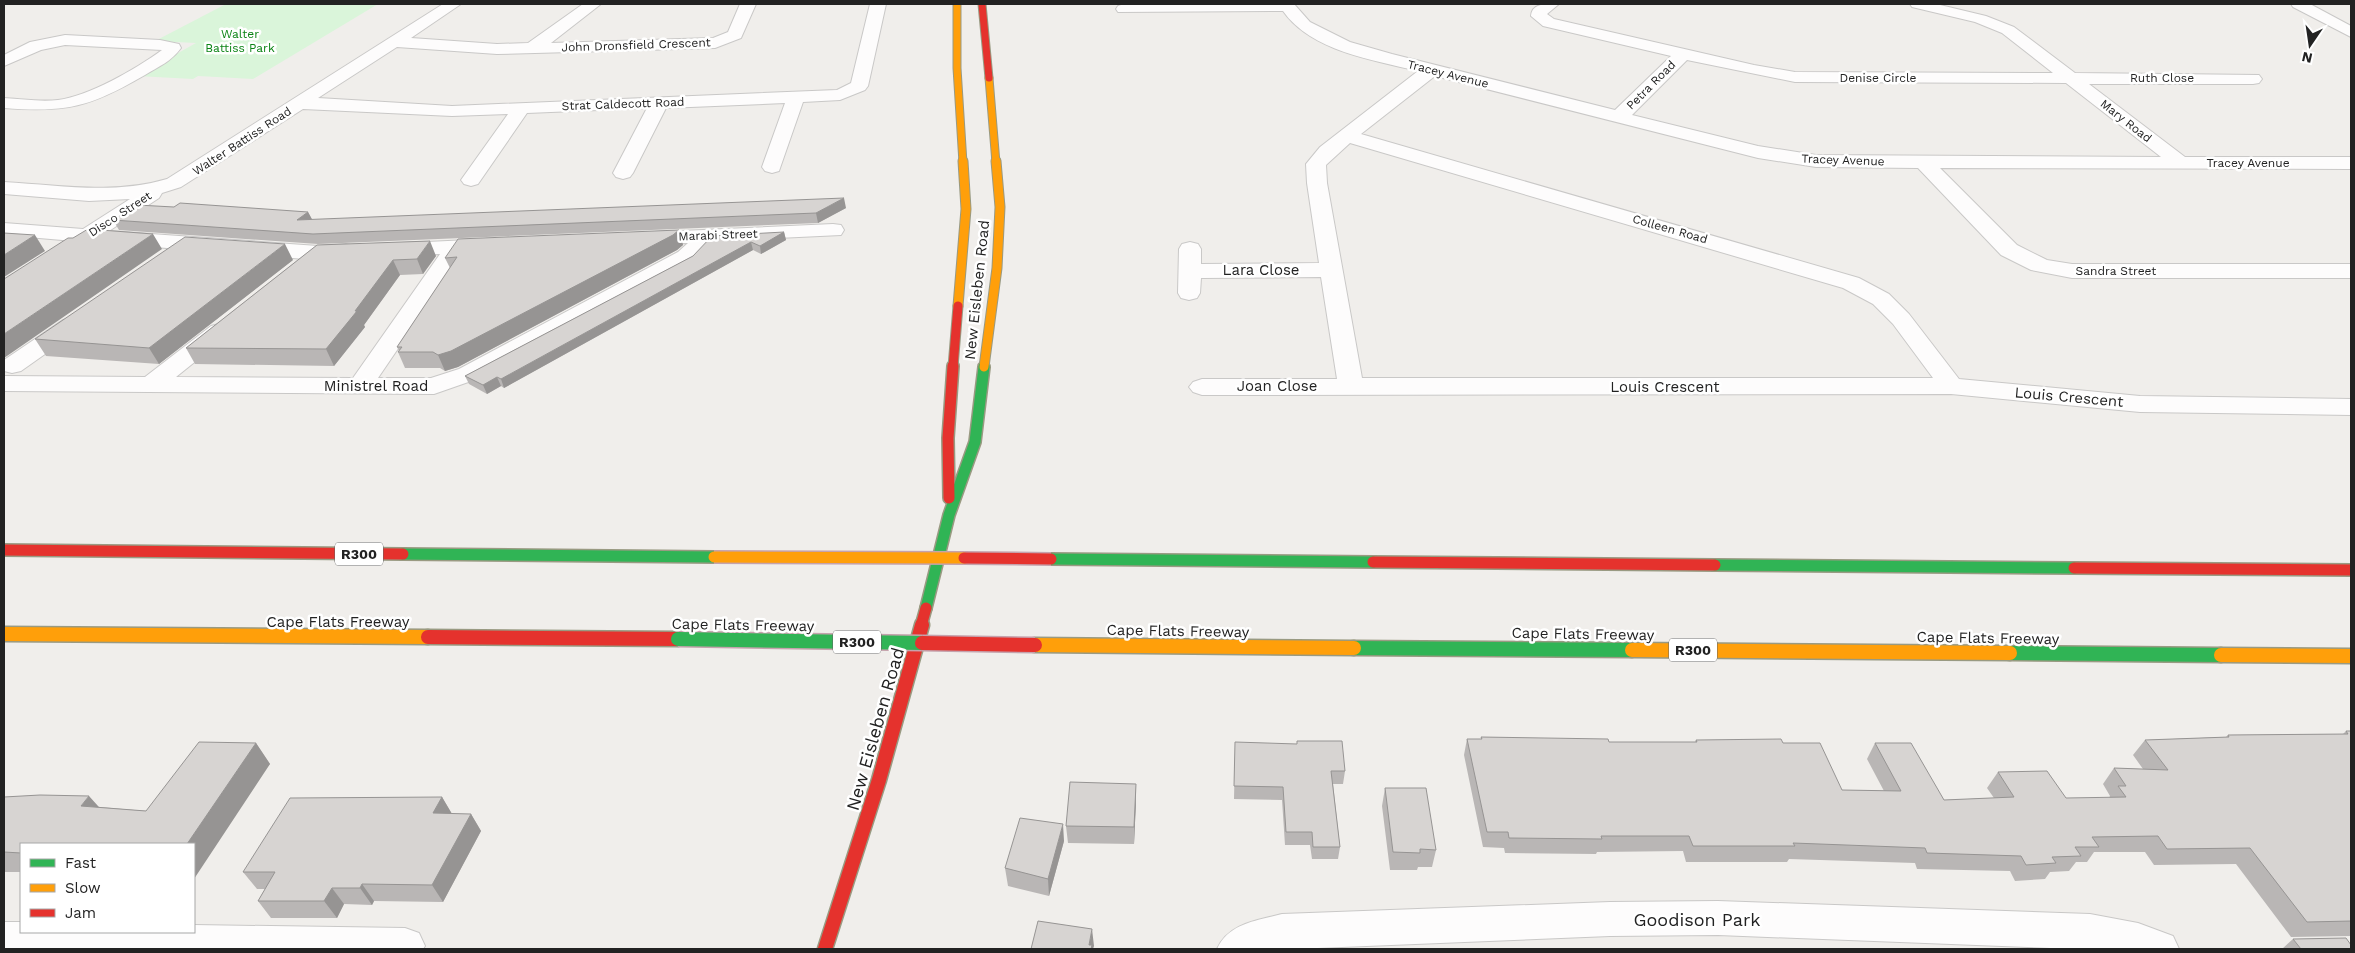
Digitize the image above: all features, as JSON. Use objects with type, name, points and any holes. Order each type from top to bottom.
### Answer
[{"type":"main road","name":"New Eisleben Road","points":[[949,515],[948,438],[966,209],[964,153],[957,68],[957,4]]},
{"type":"main road","name":"New Eisleben Road","points":[[825,949],[872,808],[903,701],[949,515],[976,442],[997,268],[1000,207],[982,4]]},
{"type":"main road","name":"R300","points":[[4,550],[2351,570]]},
{"type":"main road","name":"Cape Flats Freeway","points":[[4,634],[2351,656]]},
{"type":"street","name":"Walter Battiss Road","points":[[4,188],[111,195],[135,194],[162,188],[184,178],[453,4]]},
{"type":"street","name":"John Dronsfield Crescent","points":[[531,49],[593,4]]},
{"type":"street","name":"John Dronsfield Crescent","points":[[393,42],[497,49],[715,43],[735,35],[748,4]]},
{"type":"street","name":"Strat Caldecott Road","points":[[301,103],[442,111],[840,95],[859,86],[878,4]]},
{"type":"street","name":"Denise Circle","points":[[1551,4],[1538,12],[1539,16],[1549,23],[1754,70],[1795,77],[2071,78]]},
{"type":"street","points":[[1918,4],[1997,24],[2016,35],[2071,78]]},
{"type":"street","points":[[2299,4],[2351,32]]},
{"type":"street","points":[[1124,9],[1287,5]]},
{"type":"street","name":"Tracey Avenue","points":[[1287,5],[1298,19],[1312,29],[1348,46],[1431,70],[1758,152],[1789,158],[1824,161],[2351,164]]},
{"type":"street","points":[[4,61],[36,46],[65,40],[160,44],[172,48],[166,55],[91,96],[76,102],[51,106],[4,103]]},
{"type":"street","name":"Petra Road","points":[[1619,117],[1683,54]]},
{"type":"street","points":[[1351,386],[1317,182],[1316,164],[1327,151],[1431,70]]},
{"type":"street","name":"Ruth Close","points":[[2071,78],[2253,79]]},
{"type":"street","name":"Mary Road","points":[[2071,78],[2180,163]]},
{"type":"street","points":[[772,167],[796,97]]},
{"type":"street","points":[[623,173],[659,103]]},
{"type":"street","points":[[471,180],[522,108]]},
{"type":"street","name":"Colleen Road","points":[[1347,136],[1851,283],[1881,299],[1894,312],[1952,386]]},
{"type":"street","name":"Sandra Street","points":[[1923,162],[2008,250],[2022,260],[2038,266],[2072,271],[2351,271]]},
{"type":"street","name":"Disco Street","points":[[63,252],[162,188]]},
{"type":"street","points":[[4,229],[318,252],[514,244]]},
{"type":"street","name":"Marabi Street","points":[[621,239],[834,230]]},
{"type":"street","name":"Ministrel Road","points":[[8,375],[151,385],[434,386],[468,374],[686,257],[708,235]]},
{"type":"street","points":[[165,260],[189,243]]},
{"type":"street","points":[[360,386],[456,247]]},
{"type":"street","points":[[1190,249],[1190,293]]},
{"type":"street","points":[[295,270],[318,252]]},
{"type":"street","name":"Lara Close","points":[[1190,271],[1332,270]]},
{"type":"street","points":[[8,375],[92,310]]},
{"type":"street","points":[[151,385],[235,319]]},
{"type":"street","name":"Joan Close","points":[[1202,386],[1351,386]]},
{"type":"street","name":"Louis Crescent","points":[[1351,386],[1952,386],[2140,404],[2351,407]]},
{"type":"street","name":"Goodison Park","points":[[1237,949],[1247,942],[1282,932],[1407,926],[1718,918],[2090,932],[2138,941],[2159,949]]},
{"type":"street","points":[[6,943],[227,947],[405,946]]},
{"type":"green space","name":"Walter Battiss Park","points":[[226,4],[378,4],[253,79],[198,76],[193,79],[137,76],[196,43],[155,41]]},
{"type":"building","points":[[844,198],[816,213],[313,234],[113,220],[137,205],[174,207],[180,203],[308,212],[297,220]]},
{"type":"building","points":[[88,229],[153,234],[4,334],[4,279],[68,238],[73,238]]},
{"type":"building","points":[[679,230],[673,235],[451,351],[438,355],[433,352],[398,352],[402,347],[397,347],[457,257],[445,258],[458,239]]},
{"type":"building","points":[[784,232],[760,246],[751,242],[501,379],[497,377],[483,385],[465,376],[693,256],[712,236]]},
{"type":"building","points":[[4,233],[35,235],[4,255]]},
{"type":"building","points":[[185,237],[285,244],[149,348],[35,339]]},
{"type":"building","points":[[430,241],[417,259],[393,260],[355,311],[357,311],[326,349],[186,348],[317,245]]},
{"type":"building","points":[[2346,731],[2351,731],[2351,921],[2307,922],[2250,848],[2167,849],[2158,836],[2092,837],[2099,847],[2075,847],[2081,856],[2052,857],[2056,863],[2026,865],[2021,856],[1927,853],[1925,848],[1793,843],[1795,846],[1693,846],[1689,836],[1601,836],[1602,839],[1509,838],[1508,832],[1487,832],[1467,739],[1482,739],[1481,737],[1608,739],[1609,742],[1697,742],[1696,740],[1781,739],[1783,743],[1820,743],[1842,790],[1901,791],[1875,743],[1911,743],[1944,800],[2014,797],[1998,772],[2047,771],[2066,798],[2126,797],[2118,786],[2126,786],[2114,768],[2168,770],[2145,740],[2229,737],[2228,735],[2348,734]]},
{"type":"building","points":[[1297,741],[1342,741],[1345,771],[1331,771],[1340,847],[1313,847],[1312,832],[1286,832],[1283,787],[1234,786],[1235,742],[1297,744]]},
{"type":"building","points":[[199,742],[256,743],[188,843],[20,843],[20,853],[4,852],[4,797],[40,795],[89,796],[81,806],[146,811]]},
{"type":"building","points":[[1070,782],[1136,784],[1134,827],[1066,826]]},
{"type":"building","points":[[1385,788],[1426,788],[1436,850],[1420,849],[1420,853],[1393,852]]},
{"type":"building","points":[[442,797],[433,813],[471,814],[432,885],[362,884],[360,888],[332,888],[324,901],[258,901],[275,872],[243,872],[290,798]]},
{"type":"building","points":[[1020,818],[1063,824],[1048,879],[1005,868]]},
{"type":"building","points":[[1038,921],[1092,929],[1089,945],[1092,945],[1091,949],[1031,949]]},
{"type":"building","points":[[2346,938],[2351,945],[2351,949],[2301,949],[2293,939]]},
{"type":"traffic: fast","points":[[926,608],[949,515],[975,442],[984,367]]},
{"type":"traffic: fast","points":[[403,554],[714,557]]},
{"type":"traffic: fast","points":[[1051,559],[1373,562]]},
{"type":"traffic: fast","points":[[1715,565],[2074,568]]},
{"type":"traffic: fast","points":[[678,639],[922,643]]},
{"type":"traffic: fast","points":[[1354,648],[1632,650]]},
{"type":"traffic: fast","points":[[2010,653],[2221,655]]},
{"type":"traffic: slow","points":[[957,4],[957,68],[966,209],[958,306]]},
{"type":"traffic: slow","points":[[984,367],[997,268],[1000,207],[989,78]]},
{"type":"traffic: slow","points":[[714,557],[964,558]]},
{"type":"traffic: slow","points":[[4,634],[428,637]]},
{"type":"traffic: slow","points":[[1035,645],[1354,648]]},
{"type":"traffic: slow","points":[[1632,650],[2010,653]]},
{"type":"traffic: slow","points":[[2221,655],[2351,656]]},
{"type":"traffic: jam","points":[[982,4],[989,78]]},
{"type":"traffic: jam","points":[[949,498],[948,438],[958,306]]},
{"type":"traffic: jam","points":[[4,550],[403,554]]},
{"type":"traffic: jam","points":[[964,558],[1051,559]]},
{"type":"traffic: jam","points":[[1373,562],[1715,565]]},
{"type":"traffic: jam","points":[[2074,568],[2351,570]]},
{"type":"traffic: jam","points":[[825,949],[879,780],[926,608]]},
{"type":"traffic: jam","points":[[428,637],[678,639]]},
{"type":"traffic: jam","points":[[922,643],[1035,645]]}]
